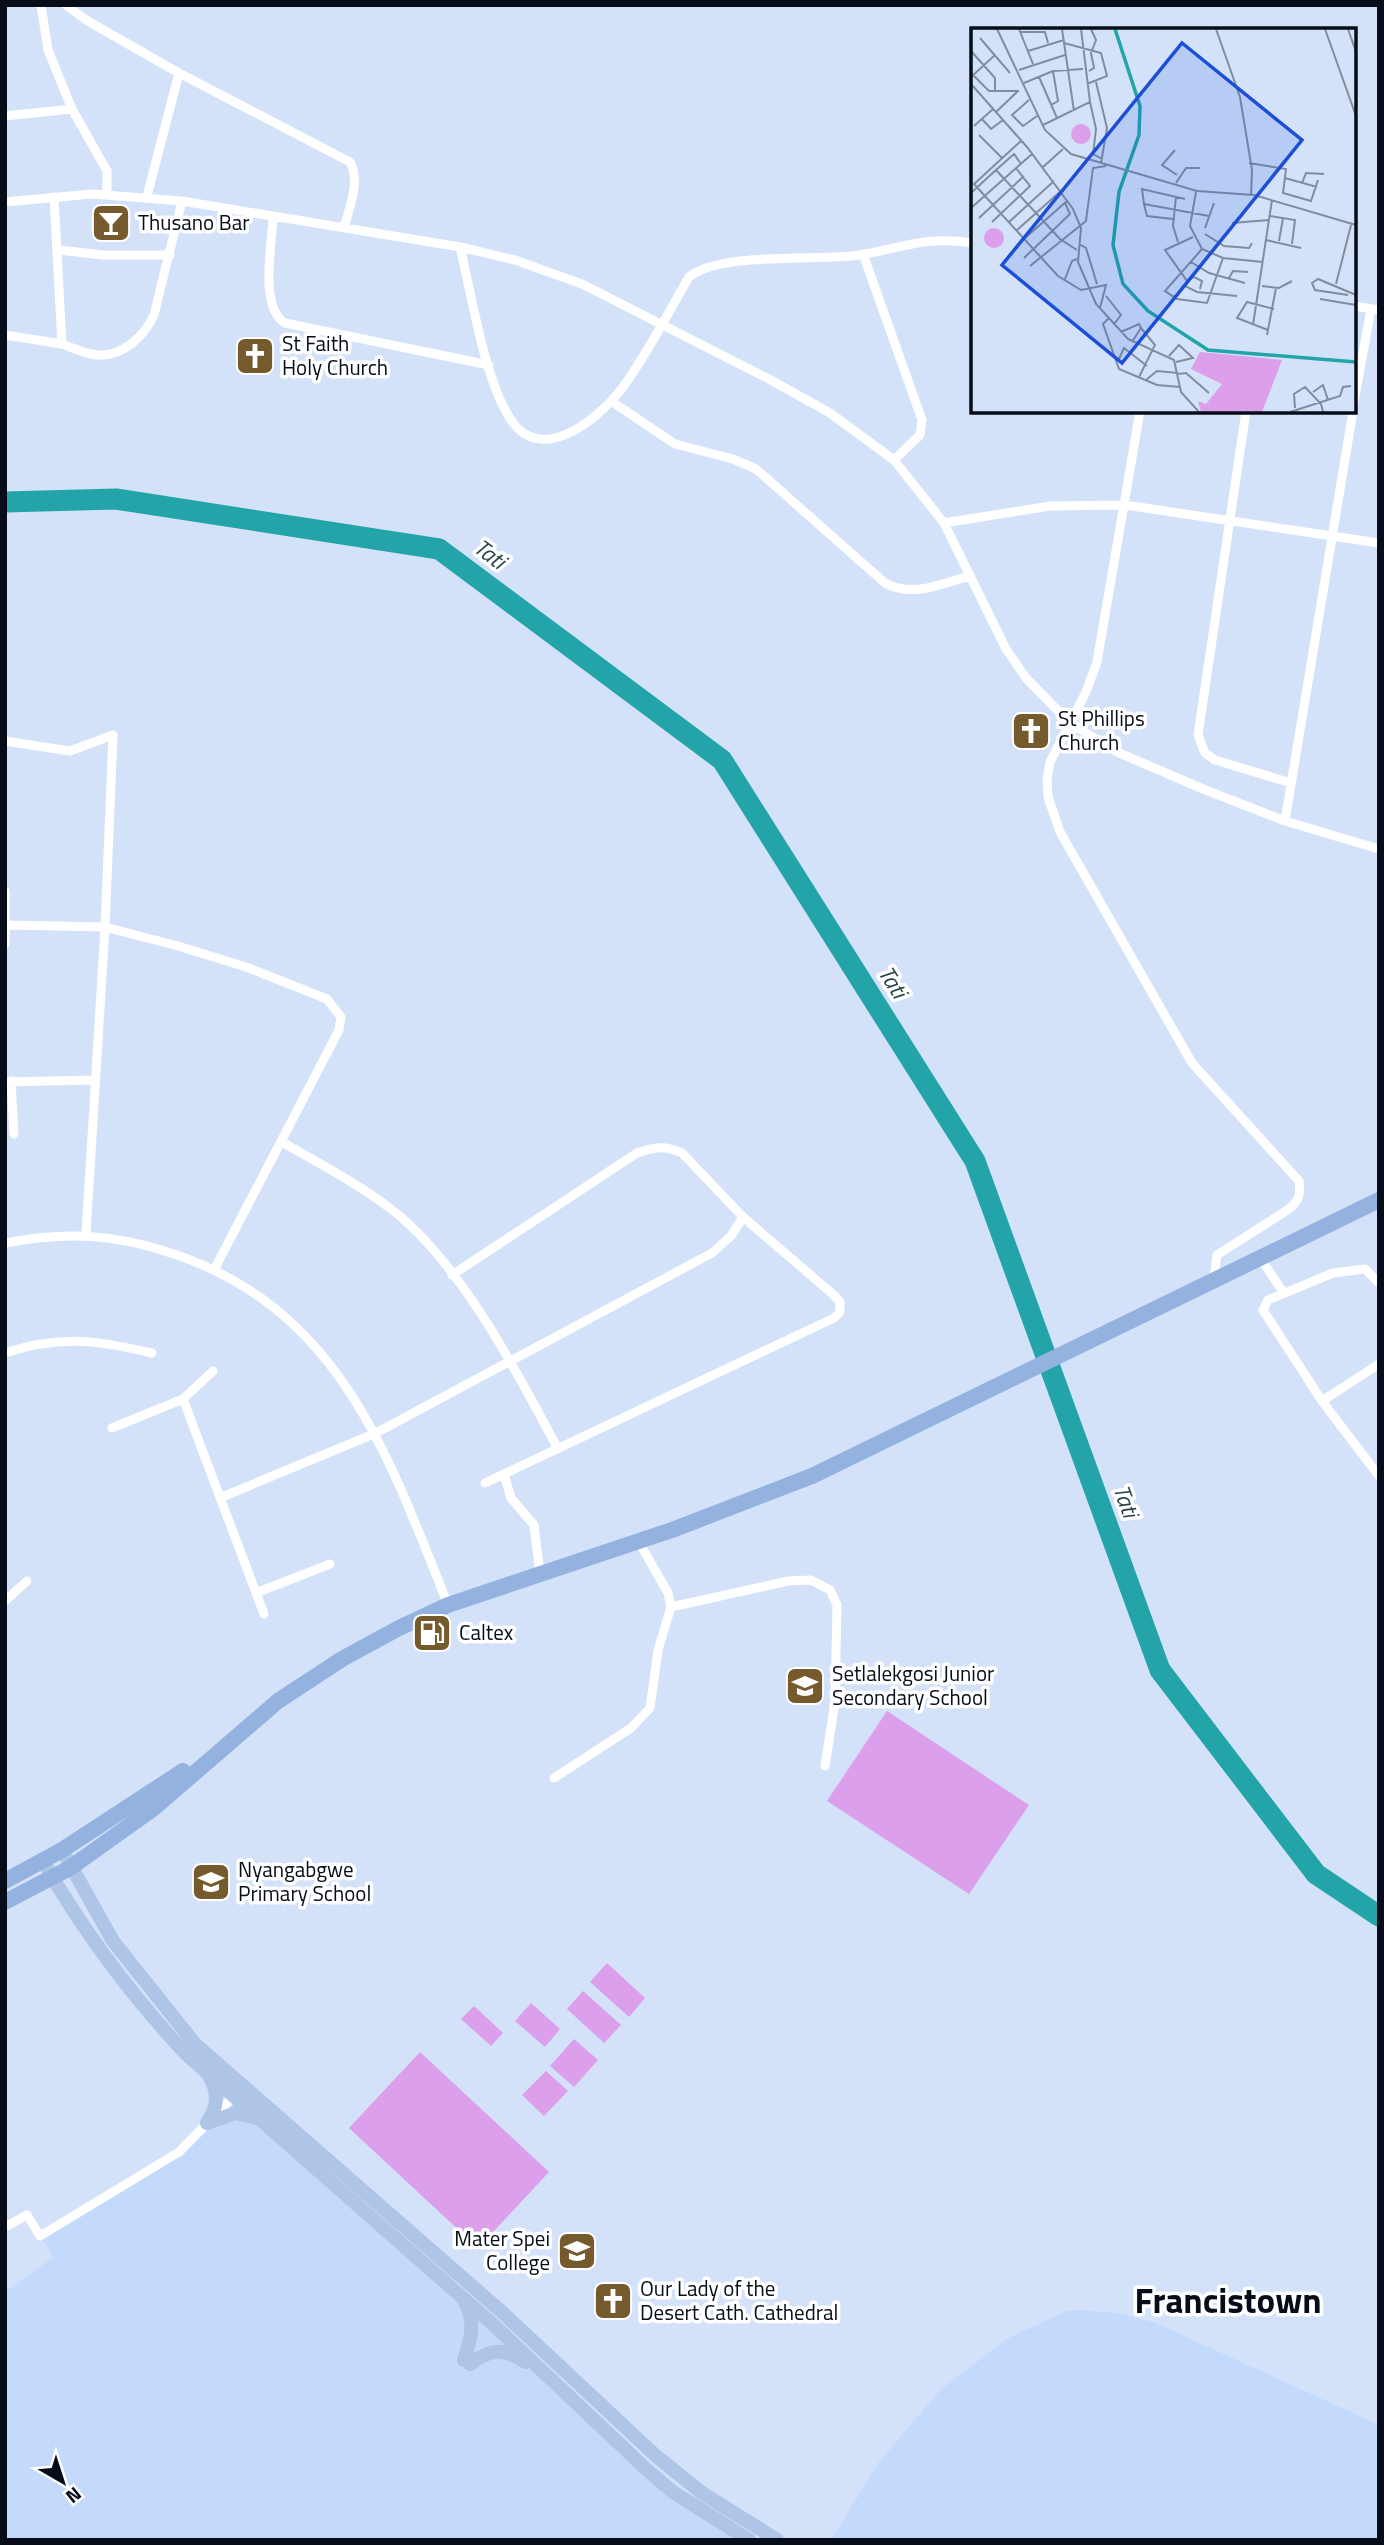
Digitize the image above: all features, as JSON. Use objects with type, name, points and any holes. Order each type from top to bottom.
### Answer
[{"type":"highway","points":[[5,1902],[71,1868],[153,1808],[221,1747],[278,1701],[342,1659],[448,1605],[639,1542],[812,1476],[1259,1256],[1379,1200]]},
{"type":"highway","points":[[5,1881],[62,1850],[221,1747]]},
{"type":"main road","points":[[62,1850],[107,1931],[156,1998],[195,2044],[244,2084],[556,2361],[682,2479],[777,2540]]},
{"type":"main road","points":[[43,1861],[100,1950],[143,2008],[209,2074],[544,2371],[673,2492],[748,2540]]},
{"type":"main road","points":[[207,2123],[214,2113],[216,2097],[209,2074]]},
{"type":"main road","points":[[207,2123],[236,2113],[258,2118]]},
{"type":"main road","points":[[464,2300],[471,2314],[472,2332],[467,2362],[488,2352],[504,2350],[544,2371]]},
{"type":"main road","points":[[544,2371],[556,2361]]},
{"type":"street","points":[[41,5],[48,50],[72,109],[107,171],[107,194]]},
{"type":"street","points":[[66,5],[86,20],[179,73],[350,162],[355,170],[355,180],[344,229]]},
{"type":"street","points":[[147,196],[179,73]]},
{"type":"street","points":[[5,116],[72,109]]},
{"type":"street","points":[[5,202],[107,194],[147,196],[460,247],[547,270],[662,323],[830,413],[894,460],[944,523],[1006,649],[1026,678],[1070,723],[1149,766],[1284,821],[1379,849]]},
{"type":"street","points":[[54,197],[59,250],[62,344]]},
{"type":"street","points":[[5,335],[62,344],[102,356],[124,348],[139,338],[155,315],[182,201]]},
{"type":"street","points":[[273,217],[269,302],[278,319],[285,323],[489,365]]},
{"type":"street","points":[[460,247],[489,365],[504,409],[512,423],[534,438],[549,441],[559,439],[611,401],[689,277],[707,267],[863,254],[932,239],[971,243]]},
{"type":"street","points":[[59,250],[103,255],[170,255]]},
{"type":"street","points":[[863,254],[922,420],[920,435],[894,460]]},
{"type":"street","points":[[1356,306],[1375,310],[1356,393]]},
{"type":"street","points":[[611,401],[675,444],[733,459],[756,470],[885,583],[896,589],[914,591],[970,576]]},
{"type":"street","points":[[1140,413],[1097,662],[1050,762],[1048,797],[1060,832],[1192,1063],[1299,1181],[1301,1193],[1289,1209],[1217,1255],[1214,1278]]},
{"type":"street","points":[[1247,413],[1198,735],[1199,745],[1214,760],[1291,783]]},
{"type":"street","points":[[1284,821],[1353,413]]},
{"type":"street","points":[[944,523],[1050,506],[1125,505],[1379,542]]},
{"type":"street","points":[[5,741],[69,751],[113,735],[105,927],[86,1234]]},
{"type":"street","points":[[5,891],[5,944]]},
{"type":"street","points":[[7,925],[105,927],[246,967],[327,999],[335,1007],[341,1017],[339,1030],[215,1268]]},
{"type":"street","points":[[14,1134],[8,1082],[94,1080]]},
{"type":"street","points":[[282,1142],[392,1210],[416,1233],[452,1275],[511,1361],[558,1449]]},
{"type":"street","points":[[452,1275],[637,1153],[661,1146],[681,1153],[743,1217],[840,1302],[840,1311],[834,1318],[485,1483]]},
{"type":"street","points":[[222,1497],[376,1433],[712,1253],[731,1236],[743,1217]]},
{"type":"street","points":[[5,1242],[43,1236],[86,1234],[163,1250],[215,1268],[278,1308],[338,1372],[376,1433],[448,1605]]},
{"type":"street","points":[[1259,1256],[1283,1292]]},
{"type":"street","points":[[1379,1283],[1372,1273],[1354,1268],[1314,1279],[1283,1292],[1264,1304],[1264,1316],[1322,1401],[1379,1476]]},
{"type":"street","points":[[5,1353],[48,1342],[83,1339],[152,1353]]},
{"type":"street","points":[[1322,1401],[1379,1364]]},
{"type":"street","points":[[112,1428],[183,1399],[212,1371]]},
{"type":"street","points":[[183,1399],[264,1614]]},
{"type":"street","points":[[504,1474],[511,1498],[534,1525],[540,1573]]},
{"type":"street","points":[[554,1778],[644,1717],[653,1698],[658,1650],[671,1606],[668,1593],[639,1542]]},
{"type":"street","points":[[256,1593],[330,1564]]},
{"type":"street","points":[[671,1606],[788,1581],[810,1580],[830,1590],[837,1605],[835,1702],[825,1766]]},
{"type":"street","points":[[5,1601],[27,1581]]},
{"type":"street","points":[[5,2227],[27,2215],[40,2236],[153,2170],[179,2152],[244,2084]]},
{"type":"shaded area","points":[[887,1711],[1029,1805],[969,1894],[827,1801]]},
{"type":"shaded area","points":[[607,1963],[645,1998],[629,2017],[590,1982]]},
{"type":"shaded area","points":[[583,1991],[621,2025],[604,2043],[567,2009]]},
{"type":"shaded area","points":[[531,2003],[560,2029],[545,2047],[515,2021]]},
{"type":"shaded area","points":[[474,2006],[503,2033],[491,2046],[461,2019]]},
{"type":"shaded area","points":[[574,2039],[598,2060],[574,2087],[550,2066]]},
{"type":"shaded area","points":[[420,2052],[549,2172],[478,2248],[349,2128]]},
{"type":"shaded area","points":[[546,2071],[568,2091],[544,2116],[522,2095]]},
{"type":"shaded area","points":[[234,2096],[646,2469],[749,2540],[5,2540],[5,2292],[54,2257],[40,2236],[153,2170]]},
{"type":"shaded area","points":[[1067,2311],[1117,2313],[1156,2323],[1379,2425],[1379,2540],[831,2540],[879,2462],[942,2388],[1008,2338]]},
{"type":"waterway","name":"Tati","points":[[5,502],[116,499],[439,549],[722,760],[975,1161],[1160,1670],[1316,1874],[1379,1916]]},
{"type":"place","name":"Thusano Bar","points":[[111,223]]},
{"type":"place","name":"St Faith Holy Church","points":[[255,356]]},
{"type":"place","name":"St Phillips Church","points":[[1031,731]]},
{"type":"place","name":"Caltex","points":[[432,1633]]},
{"type":"place","name":"Setlalekgosi Junior Secondary School","points":[[805,1686]]},
{"type":"place","name":"Nyangabgwe Primary School","points":[[211,1882]]},
{"type":"place","name":"Mater Spei College","points":[[577,2251]]},
{"type":"place","name":"Our Lady of the Desert Cath. Cathedral","points":[[613,2301]]},
{"type":"district","name":"Francistown","points":[[1228,2301]]}]
